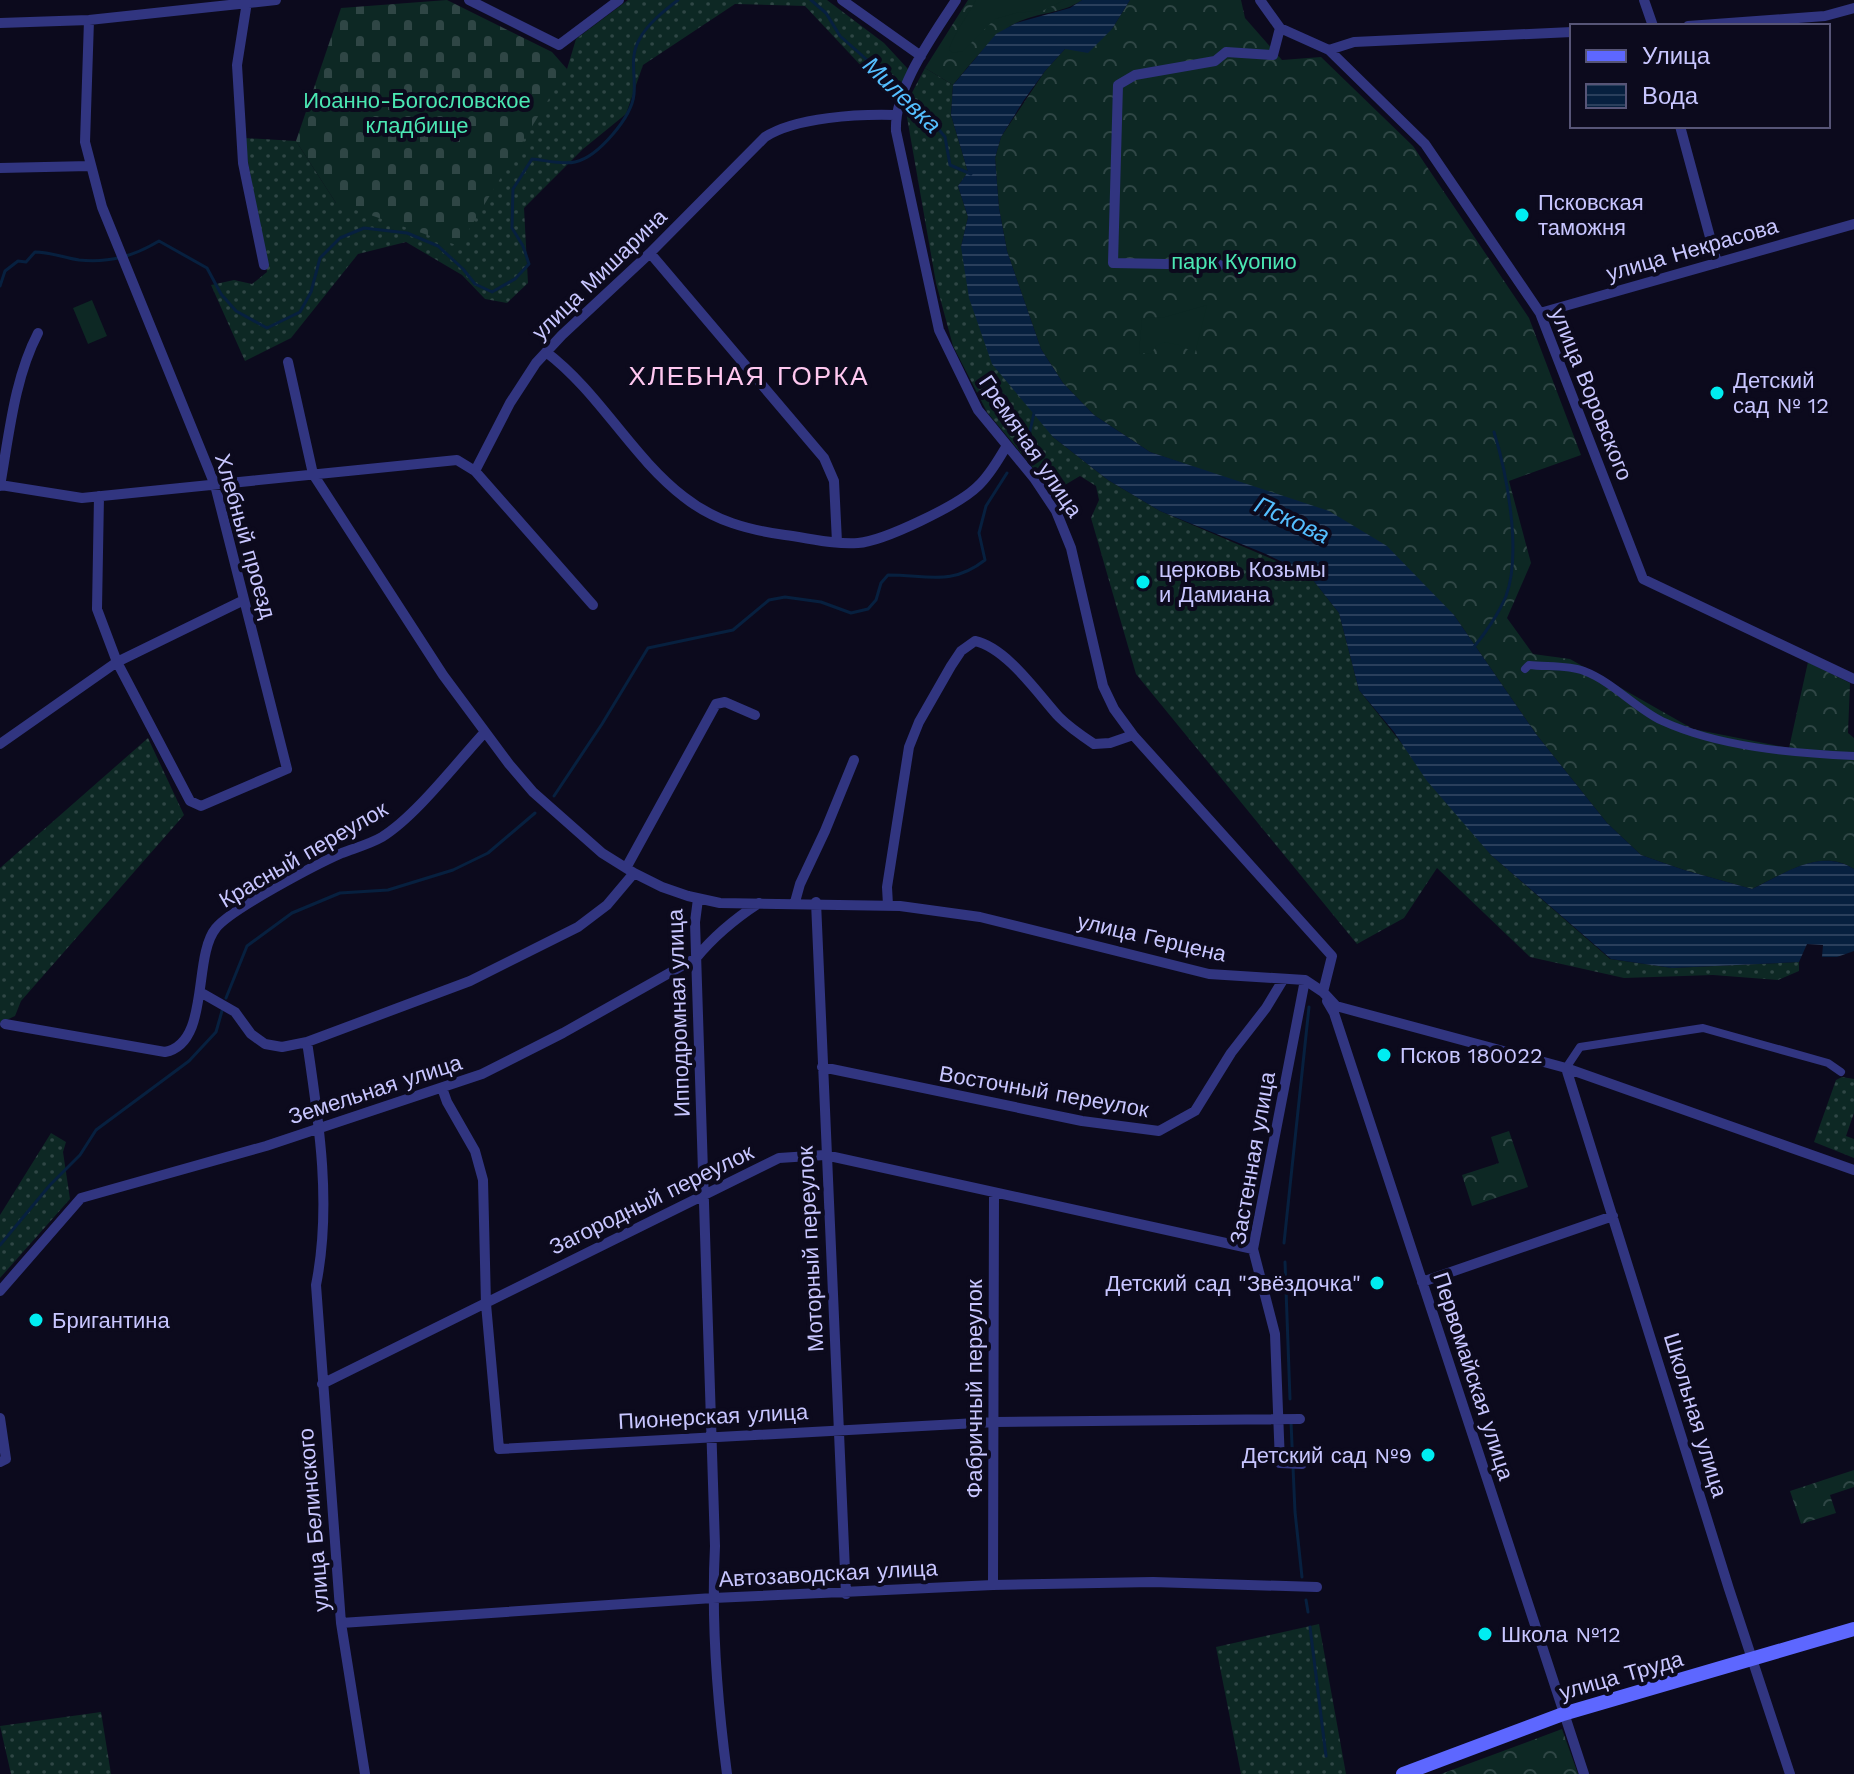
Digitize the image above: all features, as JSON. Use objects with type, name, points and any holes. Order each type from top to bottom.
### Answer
[{"type":"main road","name":"улица Труда","points":[[1403,1774],[1563,1714],[1854,1629]]},
{"type":"street","points":[[0,23],[89,20],[276,0]]},
{"type":"street","points":[[469,0],[559,45],[619,0]]},
{"type":"street","points":[[842,0],[921,56]]},
{"type":"street","points":[[897,110],[921,56],[956,0]]},
{"type":"street","points":[[1220,265],[1113,263],[1118,85],[1135,75],[1215,61],[1226,52],[1273,55],[1280,28],[1260,0]]},
{"type":"street","points":[[1644,0],[1652,24]]},
{"type":"street","points":[[247,2],[238,50],[243,163],[264,265]]},
{"type":"street","points":[[1715,24],[1825,16],[1854,8]]},
{"type":"street","name":"Хлебный проезд","points":[[89,20],[85,142],[90,166],[102,207],[215,485],[287,769],[201,806],[190,801],[117,662]]},
{"type":"street","name":"улица Воровского","points":[[1280,28],[1329,50],[1425,144],[1540,313],[1643,579],[1854,679]]},
{"type":"street","points":[[1329,50],[1354,42],[1570,32]]},
{"type":"street","name":"улица Мишарина","points":[[475,471],[510,403],[546,352],[650,253],[744,157],[778,129],[836,117],[897,110]]},
{"type":"street","name":"Гремячая улица","points":[[897,110],[896,131],[939,330],[978,410],[1034,478],[1056,511],[1071,548],[1103,686],[1114,709],[1133,735],[1332,956],[1323,992]]},
{"type":"street","points":[[1681,128],[1717,263]]},
{"type":"street","points":[[0,168],[90,166]]},
{"type":"street","name":"улица Некрасова","points":[[1540,313],[1854,224]]},
{"type":"street","points":[[650,253],[824,458],[834,481],[837,542]]},
{"type":"street","points":[[38,333],[21,378],[0,485],[82,498],[457,460],[475,471],[593,605]]},
{"type":"street","points":[[546,352],[587,389],[662,478],[710,514],[736,525],[837,542],[875,541],[925,518],[976,488],[1009,449]]},
{"type":"street","name":"Ипподромная улица","points":[[288,362],[313,474],[443,675],[485,732],[533,792],[602,853],[630,871],[698,899],[695,922],[715,1546],[713,1598],[727,1774]]},
{"type":"street","points":[[99,496],[97,609],[117,662]]},
{"type":"street","points":[[1,741],[117,662],[244,600]]},
{"type":"street","points":[[888,905],[887,887],[909,747],[919,722],[951,666],[968,644],[975,641],[991,647],[1030,682],[1061,719],[1094,744],[1110,743],[1133,735]]},
{"type":"street","points":[[1525,669],[1529,665],[1580,670],[1625,695],[1662,721],[1706,736],[1759,748],[1854,756]]},
{"type":"street","points":[[200,992],[235,1012],[251,1034],[265,1044],[282,1047],[307,1042],[470,981],[578,927],[607,905],[630,871],[716,704],[725,702],[755,715]]},
{"type":"street","name":"Красный переулок","points":[[5,1024],[165,1052],[177,1048],[185,1039],[200,992],[214,929],[235,912],[332,858],[381,838],[405,818],[485,732]]},
{"type":"street","points":[[795,902],[854,760]]},
{"type":"street","name":"улица Герцена","points":[[698,899],[720,903],[888,905],[980,917],[1209,974],[1305,980]]},
{"type":"street","name":"Земельная улица","points":[[0,1291],[81,1198],[266,1146],[482,1074],[696,958],[742,914],[761,902]]},
{"type":"street","name":"Моторный переулок","points":[[816,902],[846,1594]]},
{"type":"street","name":"Восточный переулок","points":[[822,1067],[1082,1121],[1159,1131],[1195,1111],[1231,1053],[1283,980]]},
{"type":"street","points":[[1305,980],[1336,1006],[1566,1068],[1854,1170]]},
{"type":"street","name":"Застенная улица","points":[[1296,1463],[1280,1463],[1275,1334],[1253,1249],[1305,980]]},
{"type":"street","name":"Первомайская улица","points":[[1323,992],[1334,1013],[1584,1774]]},
{"type":"street","points":[[1566,1068],[1580,1047],[1703,1028],[1828,1063],[1841,1072]]},
{"type":"street","name":"улица Белинского","points":[[307,1042],[320,1127],[323,1249],[316,1285],[322,1384],[341,1623],[365,1774]]},
{"type":"street","name":"Школьная улица","points":[[1566,1068],[1790,1774]]},
{"type":"street","name":"Пионерская улица","points":[[442,1088],[475,1151],[483,1180],[486,1304],[499,1449],[995,1422],[1300,1419]]},
{"type":"street","name":"Загородный переулок","points":[[322,1384],[704,1192],[779,1158],[825,1155],[1253,1249]]},
{"type":"street","name":"Фабричный переулок","points":[[993,1585],[994,1194]]},
{"type":"street","points":[[1422,1282],[1613,1216]]},
{"type":"street","points":[[0,1418],[6,1459],[0,1462]]},
{"type":"street","name":"Автозаводская улица","points":[[341,1623],[713,1598],[993,1585],[1153,1582],[1317,1587]]},
{"type":"green space","name":"Иоанно-Богословское кладбище","points":[[447,0],[552,52],[567,69],[459,246],[336,203],[296,141],[341,8]]},
{"type":"green space","points":[[628,0],[827,0],[884,43],[908,69],[895,102],[805,6],[735,4],[643,65],[626,114],[583,149],[524,208],[528,283],[507,303],[485,299],[462,275],[406,242],[358,254],[291,338],[245,361],[211,285],[234,280],[252,284],[267,272],[244,138],[296,141],[336,203],[567,69],[576,39]]},
{"type":"green space","points":[[968,0],[1082,0],[1066,8],[1024,19],[1007,28],[953,85],[925,68]]},
{"type":"green space","points":[[976,0],[1065,0],[1044,10],[995,19],[963,51],[952,53],[949,49],[951,43]]},
{"type":"green space","name":"парк Куопио","points":[[1130,0],[1241,0],[1245,18],[1282,60],[1321,57],[1413,146],[1529,318],[1581,455],[1509,481],[1531,563],[1507,618],[1533,654],[1570,659],[1693,729],[1789,748],[1808,662],[1850,683],[1848,733],[1854,738],[1854,869],[1841,863],[1816,862],[1790,870],[1752,889],[1641,855],[1607,823],[1536,734],[1454,615],[1220,476],[1150,452],[1094,415],[1063,383],[1041,349],[1007,251],[999,208],[995,158],[1001,137],[1045,71],[1065,49],[1112,29]]},
{"type":"green space","points":[[925,68],[953,85],[951,115],[968,172],[958,186],[968,217],[961,247],[1053,437],[1108,480],[1160,511],[1309,575],[1339,613],[1359,690],[1491,855],[1610,959],[1672,968],[1799,962],[1799,971],[1778,980],[1713,975],[1624,978],[1530,957],[1437,868],[1404,918],[1357,944],[1136,674],[1091,518],[1099,500],[1096,486],[1080,476],[1053,492],[987,412],[953,346],[936,283],[905,106]]},
{"type":"green space","points":[[92,300],[107,336],[88,344],[73,308]]},
{"type":"green space","points":[[1207,305],[1195,353],[1164,342],[1156,346],[1151,354],[1139,353],[1142,318],[1165,317]]},
{"type":"green space","points":[[148,738],[184,815],[21,1001],[15,1016],[0,1023],[0,868]]},
{"type":"green space","points":[[1842,1077],[1854,1079],[1854,1113],[1846,1136],[1854,1139],[1854,1158],[1814,1142],[1836,1080]]},
{"type":"green space","points":[[1509,1131],[1528,1187],[1472,1206],[1462,1175],[1499,1163],[1491,1137]]},
{"type":"green space","points":[[51,1133],[66,1142],[63,1152],[70,1199],[0,1278],[0,1215]]},
{"type":"green space","points":[[1854,1470],[1854,1487],[1830,1495],[1836,1513],[1801,1524],[1790,1491]]},
{"type":"green space","points":[[1319,1624],[1346,1774],[1241,1774],[1216,1647]]},
{"type":"green space","points":[[101,1712],[111,1774],[11,1774],[0,1726]]},
{"type":"green space","points":[[1562,1729],[1578,1774],[1441,1774]]},
{"type":"water","name":"Пскова","points":[[1082,0],[1130,0],[1112,29],[1088,53],[1065,49],[1045,71],[1001,137],[995,158],[999,208],[1007,251],[1041,349],[1063,383],[1094,415],[1150,452],[1329,511],[1387,546],[1454,615],[1536,734],[1607,823],[1641,855],[1752,889],[1789,870],[1815,862],[1841,863],[1854,869],[1854,951],[1837,957],[1822,957],[1823,945],[1807,944],[1799,962],[1672,968],[1611,959],[1491,855],[1427,781],[1394,732],[1359,690],[1339,613],[1309,575],[1160,511],[1108,480],[1053,437],[992,364],[969,298],[961,247],[968,217],[958,186],[968,172],[951,115],[953,85],[996,34],[1016,23],[1070,8]]},
{"type":"waterway","name":"Милевка","points":[[0,286],[5,271],[18,261],[26,262],[35,252],[79,260],[101,260],[131,254],[159,241],[207,268],[221,294],[236,311],[267,328],[300,312],[311,292],[320,258],[340,238],[364,228],[407,233],[438,246],[475,284],[492,292],[515,279],[529,264],[512,228],[513,189],[532,159],[575,162],[594,152],[612,135],[632,103],[634,53],[639,40],[651,23],[678,0]]},
{"type":"waterway","name":"Милевка","points":[[811,0],[826,13],[840,36],[901,90]]},
{"type":"waterway","name":"Милевка","points":[[907,95],[945,137],[950,165],[971,174]]},
{"type":"waterway","points":[[1026,449],[1034,413]]},
{"type":"waterway","points":[[1473,648],[1506,596],[1513,558],[1508,491],[1494,432]]},
{"type":"waterway","points":[[554,796],[648,648],[733,630],[769,600],[785,597],[821,602],[851,613],[868,609],[888,575],[939,577],[973,568],[985,560],[979,533],[986,506],[1007,473]]},
{"type":"waterway","points":[[226,998],[247,946],[292,913],[340,893],[388,890],[453,870],[488,853],[535,813]]},
{"type":"waterway","points":[[1284,1243],[1309,1007]]},
{"type":"waterway","points":[[0,1245],[50,1185],[80,1155],[96,1130],[189,1061],[216,1032],[222,1011]]},
{"type":"waterway","points":[[1285,1262],[1290,1399]]},
{"type":"waterway","points":[[1291,1422],[1302,1577]]},
{"type":"waterway","points":[[1306,1600],[1308,1612]]},
{"type":"waterway","points":[[1310,1627],[1326,1756]]},
{"type":"place","name":"Псковская таможня","points":[[1522,215]]},
{"type":"place","name":"Детский сад № 12","points":[[1717,393]]},
{"type":"place","name":"церковь Козьмы и Дамиана","points":[[1143,582]]},
{"type":"place","name":"Псков 180022","points":[[1384,1055]]},
{"type":"place","name":"Детский сад \"Звёздочка\"","points":[[1377,1283]]},
{"type":"place","name":"Бригантина","points":[[36,1320]]},
{"type":"place","name":"Детский сад №9","points":[[1428,1455]]},
{"type":"place","name":"Школа №12","points":[[1485,1634]]},
{"type":"district","name":"ХЛЕБНАЯ ГОРКА","points":[[749,376]]}]
